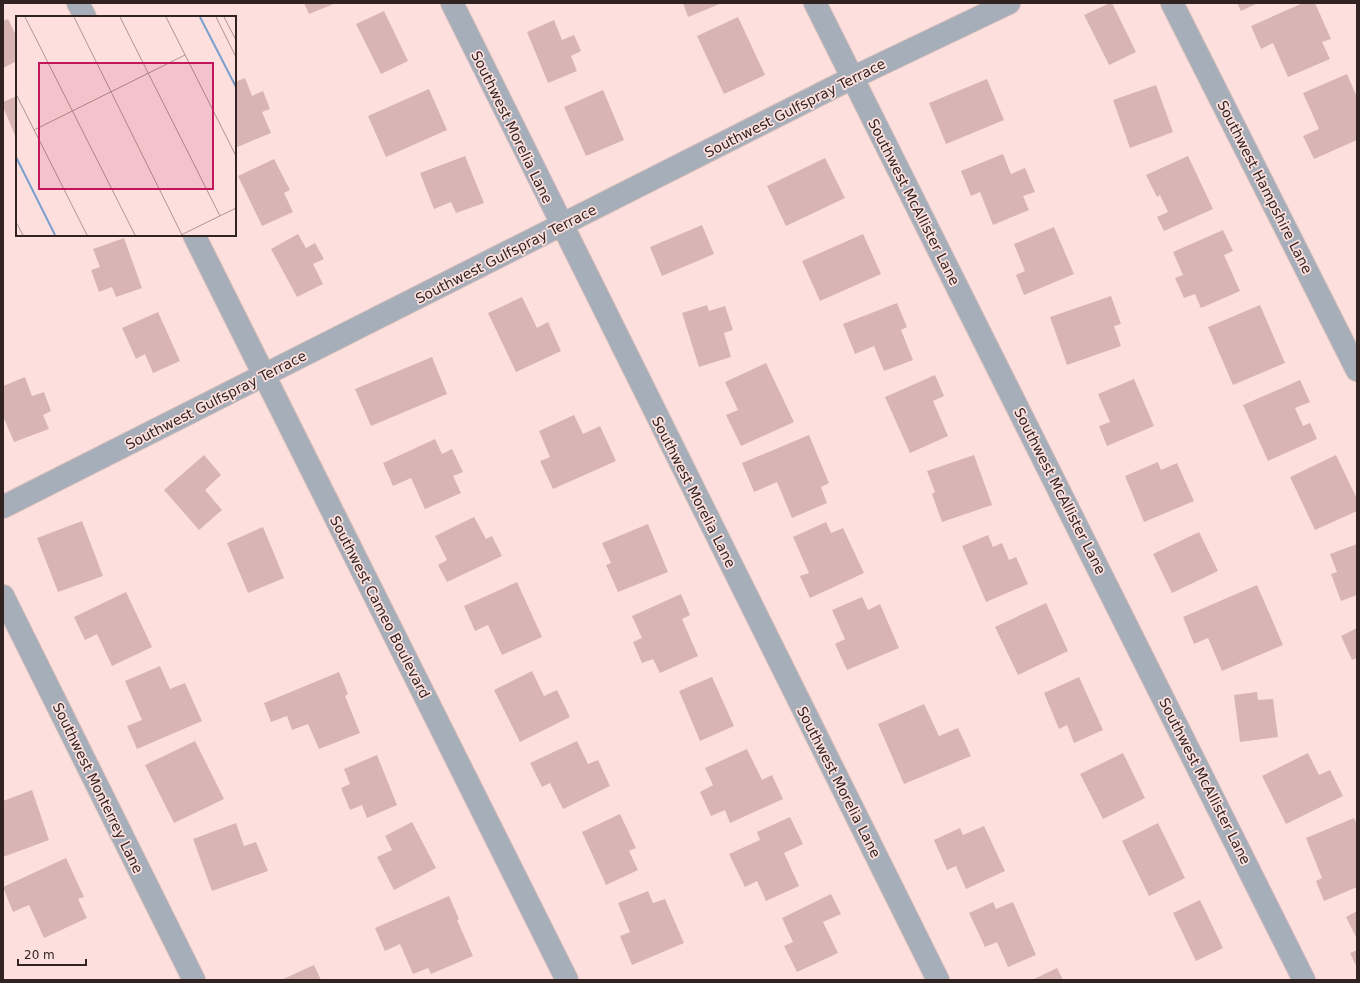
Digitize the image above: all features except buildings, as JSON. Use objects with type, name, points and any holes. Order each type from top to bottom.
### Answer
[{"type":"street","points":[[78,3],[84,16]]},
{"type":"street","name":"Southwest Morelia Lane","points":[[452,3],[561,226],[938,980]]},
{"type":"street","name":"Southwest McAllister Lane","points":[[815,3],[1304,980]]},
{"type":"street","name":"Southwest Gulfspray Terrace","points":[[3,507],[265,376],[852,78],[1009,3]]},
{"type":"street","name":"Southwest Hampshire Lane","points":[[1172,3],[1357,370]]},
{"type":"street","name":"Southwest Cameo Boulevard","points":[[195,236],[567,980]]},
{"type":"street","name":"Southwest Monterrey Lane","points":[[3,596],[194,980]]}]
